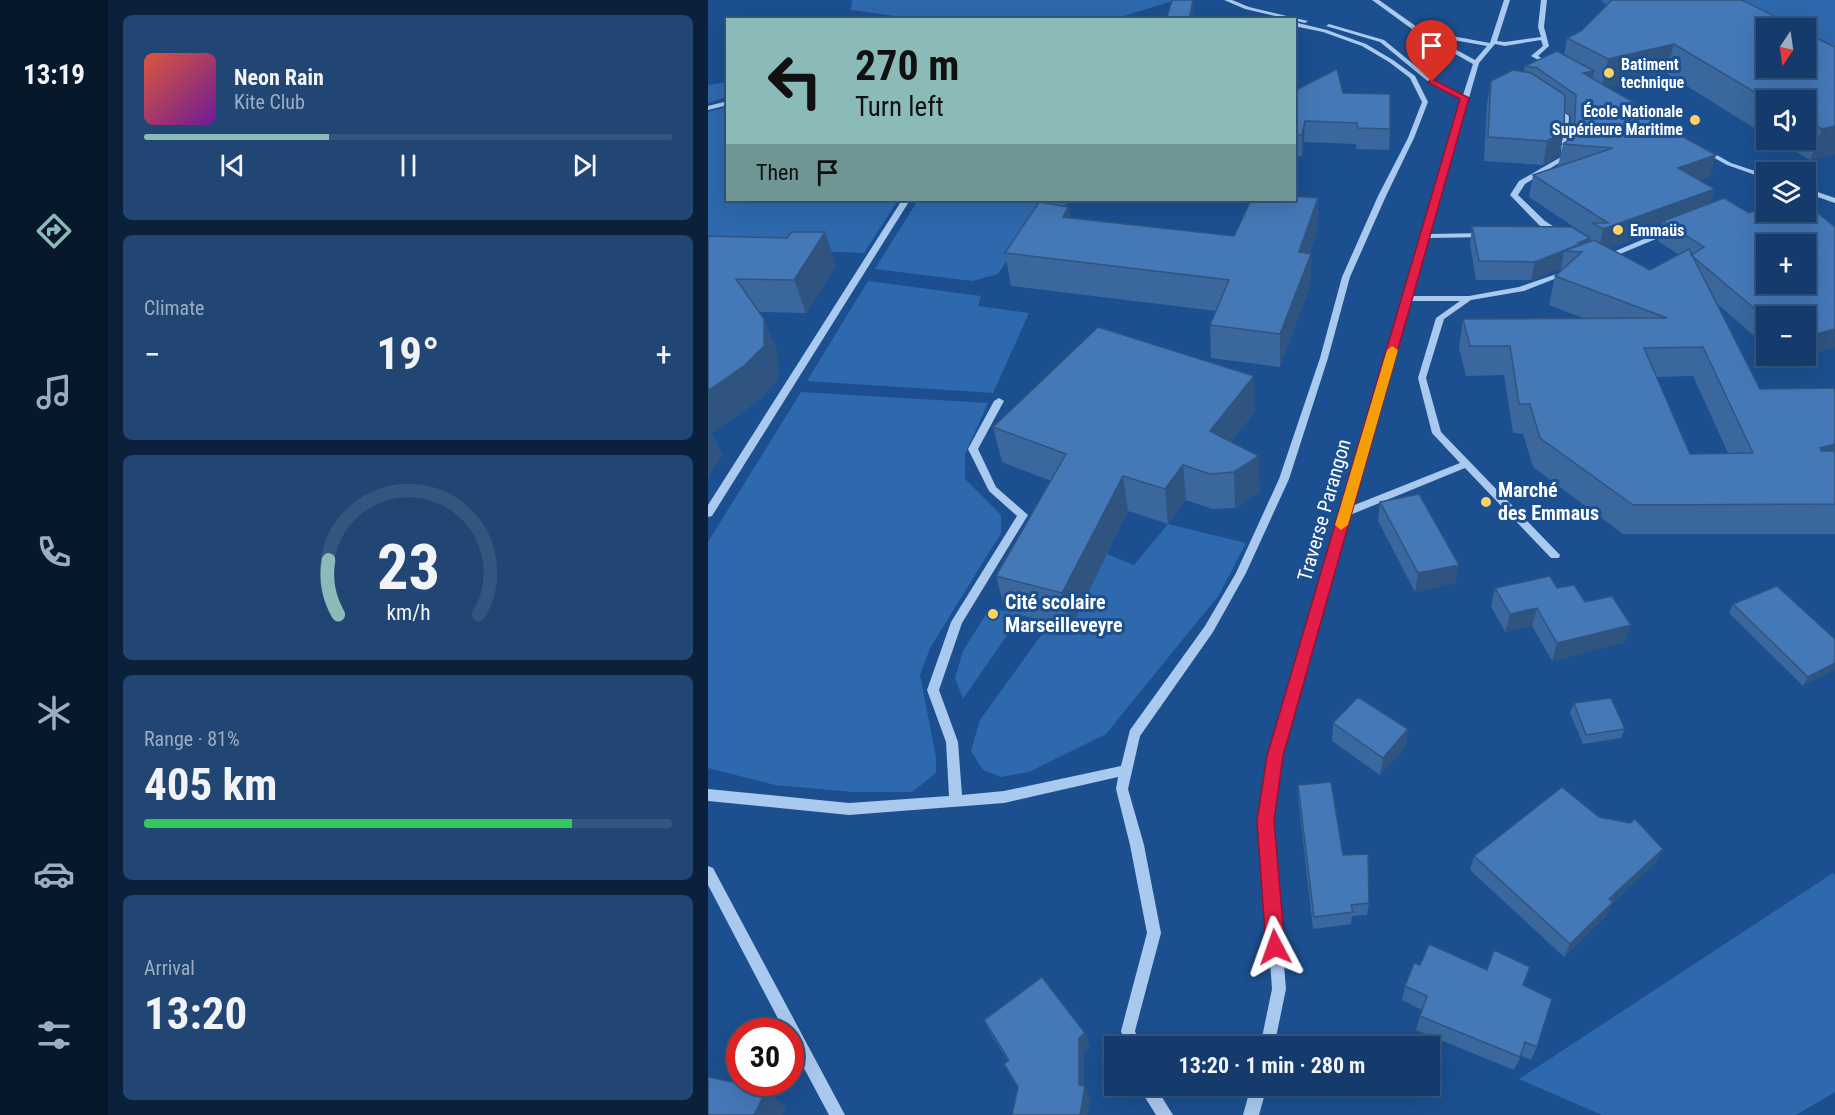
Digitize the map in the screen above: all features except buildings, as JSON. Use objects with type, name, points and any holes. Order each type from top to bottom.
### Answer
[{"type":"street","points":[[1227,0],[1247,8],[1292,18]]},
{"type":"street","points":[[1374,0],[1418,31],[1476,63]]},
{"type":"street","name":"Traverse Parangon","points":[[1269,1036],[1279,989],[1266,821],[1275,756],[1465,98],[1476,63],[1493,44],[1507,0]]},
{"type":"street","points":[[1544,0],[1541,27],[1546,46],[1534,56],[1554,67]]},
{"type":"street","points":[[1296,19],[1382,41],[1432,82],[1465,98]]},
{"type":"street","points":[[1130,1036],[1128,1031],[1154,933],[1137,844],[1122,789],[1134,734],[1209,629],[1240,573],[1284,479],[1324,358],[1346,277],[1382,196],[1412,138],[1425,102],[1413,77],[1382,55],[1335,34],[1296,24]]},
{"type":"street","points":[[1418,31],[1443,38],[1493,44],[1544,38]]},
{"type":"street","points":[[708,108],[726,104]]},
{"type":"street","points":[[1548,104],[1566,116],[1564,158],[1522,183],[1514,195],[1542,223],[1565,238]]},
{"type":"street","points":[[1700,148],[1729,164],[1756,173]]},
{"type":"street","points":[[1816,194],[1835,201]]},
{"type":"street","points":[[708,513],[905,201]]},
{"type":"street","points":[[1533,226],[1542,223]]},
{"type":"street","points":[[1600,259],[1684,226]]},
{"type":"street","points":[[1425,236],[1496,235]]},
{"type":"street","points":[[1407,299],[1470,298],[1521,289],[1580,267]]},
{"type":"street","points":[[1470,298],[1440,318],[1422,378],[1437,433],[1555,555]]},
{"type":"street","points":[[956,801],[952,742],[933,690],[957,622],[1023,515],[992,489],[973,449],[999,401]]},
{"type":"street","points":[[1345,513],[1466,464]]},
{"type":"street","points":[[708,795],[849,809],[1004,796],[1126,770]]},
{"type":"street","points":[[708,872],[837,1115]]},
{"type":"street","points":[[1153,1096],[1165,1115]]},
{"type":"street","points":[[1251,1115],[1256,1096]]},
{"type":"shaded area","points":[[852,0],[1176,0],[1118,18],[909,18],[851,10]]},
{"type":"shaded area","points":[[1601,0],[1835,0],[1835,61],[1816,52],[1816,18],[1756,18],[1756,27],[1620,17]]},
{"type":"shaded area","points":[[726,82],[726,97],[708,103],[708,85]]},
{"type":"shaded area","points":[[726,107],[726,201],[897,201],[864,253],[759,249],[708,261],[708,112]]},
{"type":"shaded area","points":[[917,201],[1071,201],[1061,208],[1034,219],[998,274],[972,281],[875,269]]},
{"type":"shaded area","points":[[868,281],[981,296],[978,306],[1029,313],[993,393],[807,381]]},
{"type":"shaded area","points":[[801,392],[988,403],[965,454],[965,479],[1001,515],[1001,533],[930,648],[920,675],[936,757],[936,773],[912,792],[852,792],[775,785],[708,768],[708,542]]},
{"type":"shaded area","points":[[1168,524],[1246,543],[1219,595],[1106,734],[1029,772],[1001,777],[983,770],[971,751],[980,720],[1050,623],[1071,628],[1107,554],[1134,565]]},
{"type":"shaded area","points":[[990,608],[1021,615],[963,699],[955,678],[963,651]]},
{"type":"shaded area","points":[[1833,873],[1835,876],[1835,1092],[1796,1115],[1602,1115],[1519,1079]]},
{"type":"slow traffic","points":[[1341,525],[1392,350]]},
{"type":"place","name":"Batiment technique","points":[[1609,73]]},
{"type":"place","name":"École Nationale Supérieure Maritime","points":[[1695,120]]},
{"type":"place","name":"Emmaüs","points":[[1618,230]]},
{"type":"place","name":"Marché des Emmaus","points":[[1486,502]]},
{"type":"place","name":"Cité scolaire Marseilleveyre","points":[[993,614]]},
{"type":"route","points":[[1275,947],[1266,821],[1275,756],[1465,98],[1432,82]]}]
